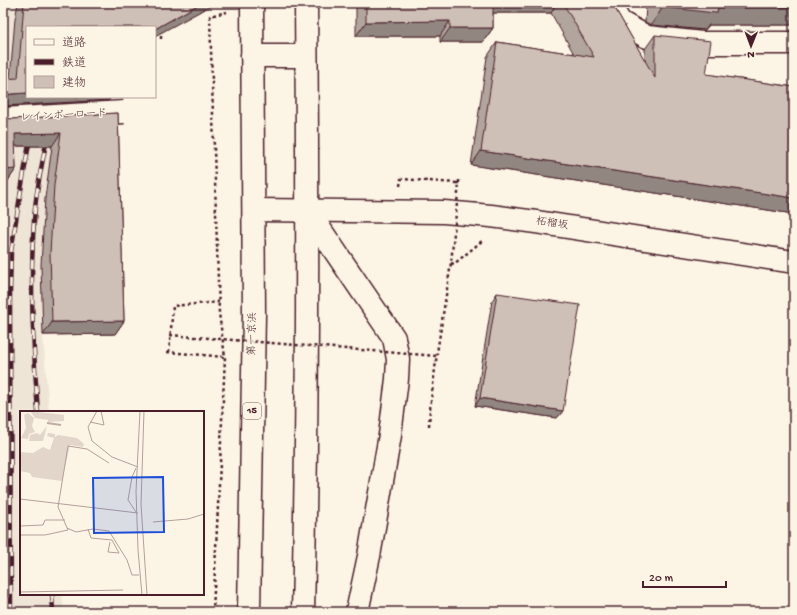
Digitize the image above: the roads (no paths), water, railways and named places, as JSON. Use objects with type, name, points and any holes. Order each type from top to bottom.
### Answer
[{"type":"main road","name":"第一京浜","points":[[249,612],[254,314],[252,3]]},
{"type":"main road","points":[[302,612],[306,464],[306,3]]},
{"type":"main road","points":[[608,3],[620,22],[647,37],[702,43],[794,43]]},
{"type":"main road","points":[[252,56],[306,56]]},
{"type":"main road","name":"レインボーロード","points":[[3,119],[124,112]]},
{"type":"main road","name":"柘榴坂","points":[[254,210],[444,212],[491,216],[794,262]]},
{"type":"main road","points":[[307,210],[394,338],[398,359],[397,380],[390,434],[369,556],[357,612]]},
{"type":"railway","points":[[11,612],[11,252],[37,98]]},
{"type":"railway","points":[[38,411],[32,310],[33,234],[39,180],[55,98]]},
{"type":"railway","points":[[52,595],[53,612]]}]
